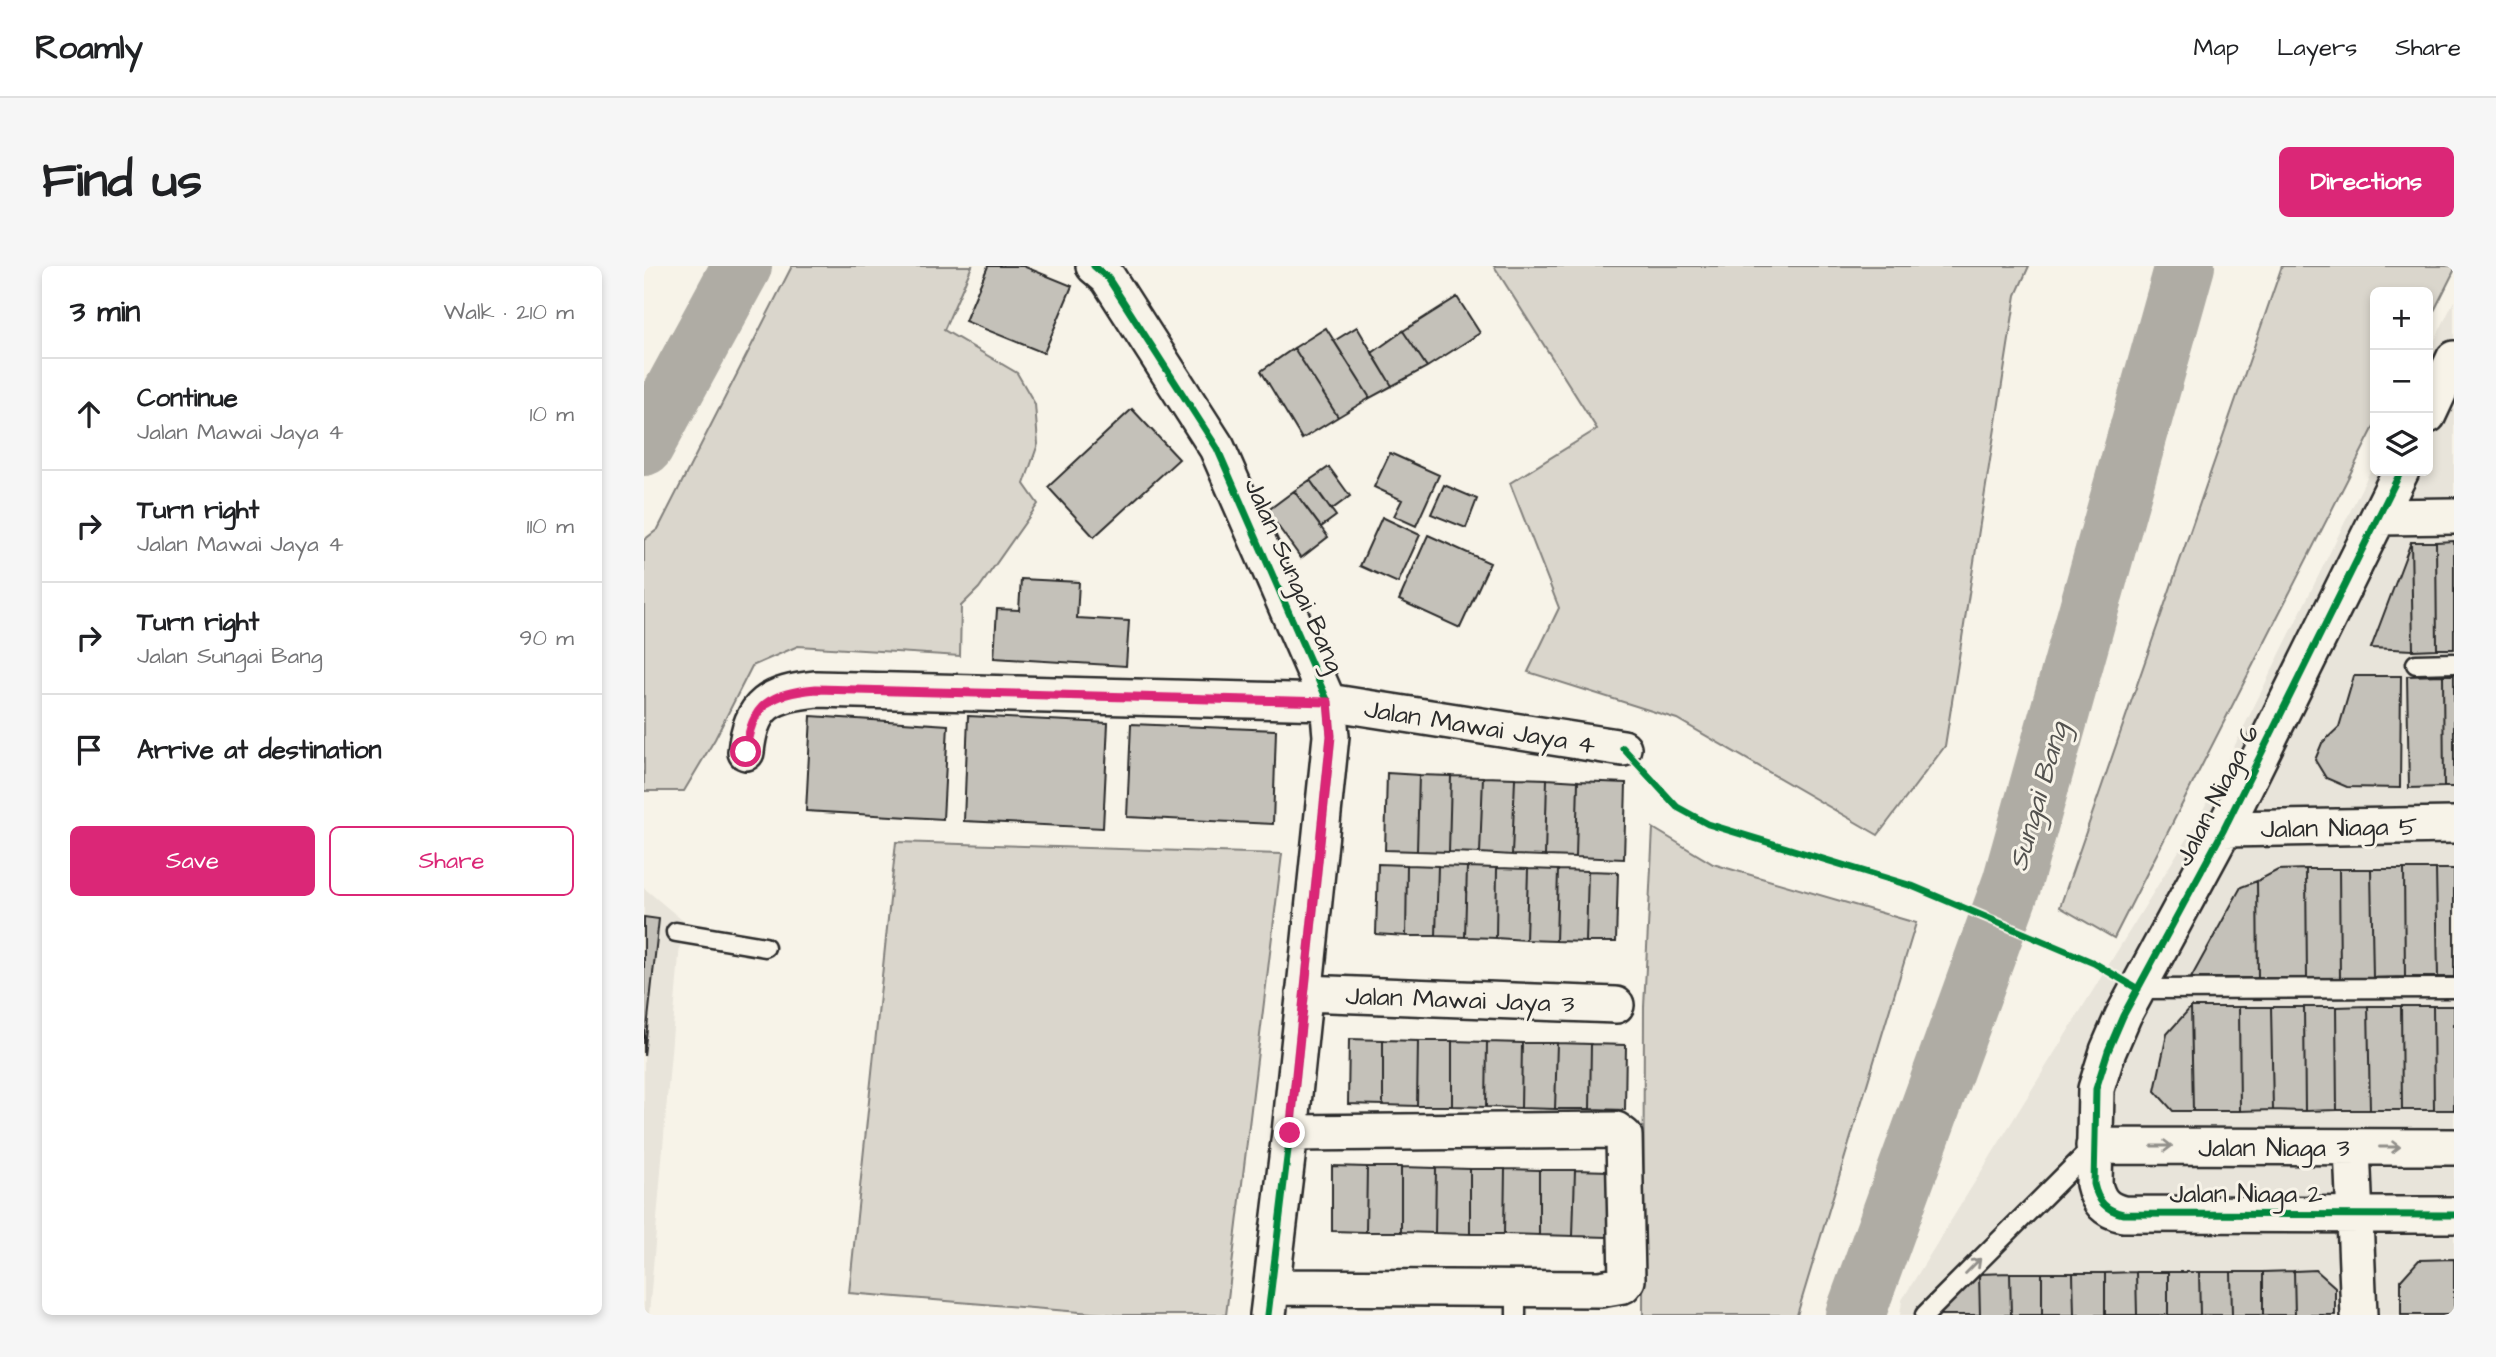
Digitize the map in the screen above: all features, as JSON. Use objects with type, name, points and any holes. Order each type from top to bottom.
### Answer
[{"type":"street","name":"Jalan Sungai Bang","points":[[1094,266],[1108,278],[1217,448],[1328,702],[1331,736],[1270,1301]]},
{"type":"street","points":[[2429,413],[2454,359]]},
{"type":"street","name":"Jalan Niaga 6","points":[[2094,1146],[2096,1089],[2108,1051],[2138,989],[2224,829],[2400,476]]},
{"type":"street","points":[[2380,517],[2454,516]]},
{"type":"street","name":"Jalan Mawai Jaya 4","points":[[746,752],[751,723],[768,701],[785,693],[816,689],[1328,702],[1623,748]]},
{"type":"street","name":"Jalan Niaga 5","points":[[2224,829],[2454,825]]},
{"type":"street","name":"Jalan Mawai Jaya 3","points":[[1304,992],[1616,1005]]},
{"type":"street","points":[[1270,1301],[1516,1301],[1623,1285],[1627,1280],[1624,1136],[1620,1132],[1608,1129],[1290,1133]]},
{"type":"street","name":"Jalan Niaga 3","points":[[2094,1146],[2454,1147]]},
{"type":"street","name":"Jalan Niaga 2","points":[[2094,1146],[2096,1196],[2102,1205],[2112,1212],[2454,1215]]},
{"type":"street","points":[[2352,1147],[2359,1315]]},
{"type":"lane","points":[[2416,664],[2454,663]]},
{"type":"lane","points":[[676,932],[765,947]]},
{"type":"lane","points":[[2138,989],[2454,988]]},
{"type":"lane","points":[[1925,1315],[2094,1146]]},
{"type":"shaded area","points":[[792,266],[972,266],[944,330],[1017,373],[1035,404],[1038,444],[1024,484],[1038,504],[979,588],[961,606],[960,656],[798,646],[752,666],[715,739],[684,791],[644,791],[644,540],[658,529]]},
{"type":"shaded area","points":[[1494,266],[2029,266],[2016,295],[1945,746],[1878,835],[1677,719],[1528,672],[1559,608],[1510,483],[1597,429]]},
{"type":"shaded area","points":[[2282,266],[2454,266],[2433,313],[2433,287],[2370,287],[2370,435],[2114,938],[2060,907]]},
{"type":"shaded area","points":[[2454,301],[2454,1315],[1900,1315],[1902,1300],[2198,820],[2370,471],[2370,476],[2433,476],[2433,344]]},
{"type":"shaded area","points":[[1653,828],[1713,864],[1916,923],[1797,1315],[1643,1315],[1644,1007]]},
{"type":"shaded area","points":[[896,842],[1282,854],[1226,1315],[1116,1315],[849,1293]]},
{"type":"shaded area","points":[[644,888],[682,920],[649,1315],[644,1315]]},
{"type":"building","points":[[988,266],[1023,266],[1072,286],[1044,353],[965,321]]},
{"type":"building","points":[[1457,297],[1480,333],[1427,367],[1403,331]]},
{"type":"building","points":[[1357,327],[1392,386],[1370,398],[1334,341]]},
{"type":"building","points":[[1326,328],[1370,398],[1338,417],[1294,348]]},
{"type":"building","points":[[1403,331],[1427,367],[1392,386],[1372,353]]},
{"type":"building","points":[[1294,348],[1338,417],[1302,439],[1261,371]]},
{"type":"building","points":[[1132,409],[1179,459],[1094,537],[1048,487]]},
{"type":"building","points":[[1390,453],[1439,475],[1416,526],[1394,516],[1402,500],[1374,487]]},
{"type":"building","points":[[1329,467],[1350,496],[1331,510],[1310,480]]},
{"type":"building","points":[[1310,480],[1336,516],[1321,527],[1294,491]]},
{"type":"building","points":[[1444,485],[1477,499],[1466,528],[1431,514]]},
{"type":"building","points":[[1294,491],[1328,537],[1301,558],[1267,511]]},
{"type":"building","points":[[1382,517],[1420,535],[1398,583],[1360,566]]},
{"type":"building","points":[[1428,535],[1490,563],[1460,628],[1399,600]]},
{"type":"building","points":[[2454,541],[2454,649],[2437,649],[2436,542]]},
{"type":"building","points":[[2411,542],[2413,650],[2371,648]]},
{"type":"building","points":[[2411,542],[2436,542],[2437,649],[2413,650]]},
{"type":"building","points":[[1021,579],[1079,582],[1077,618],[1129,621],[1126,666],[994,658],[997,609],[1019,610]]},
{"type":"building","points":[[2443,675],[2454,675],[2454,787],[2444,787]]},
{"type":"building","points":[[2443,675],[2444,787],[2409,788],[2407,676]]},
{"type":"building","points":[[2354,676],[2401,676],[2400,788],[2347,787],[2326,778],[2315,760],[2322,743],[2339,727]]},
{"type":"building","points":[[811,716],[948,725],[943,819],[806,811]]},
{"type":"building","points":[[968,716],[1108,723],[1103,828],[964,821]]},
{"type":"building","points":[[1131,724],[1276,730],[1273,824],[1127,817]]},
{"type":"building","points":[[1387,773],[1419,775],[1417,851],[1385,850]]},
{"type":"building","points":[[1419,775],[1451,776],[1449,852],[1417,851]]},
{"type":"building","points":[[1451,776],[1483,777],[1480,853],[1449,852]]},
{"type":"building","points":[[1483,777],[1515,778],[1512,855],[1480,853]]},
{"type":"building","points":[[1515,778],[1547,779],[1545,856],[1512,855]]},
{"type":"building","points":[[1547,779],[1578,781],[1576,857],[1545,856]]},
{"type":"building","points":[[1578,781],[1626,783],[1624,859],[1576,857]]},
{"type":"building","points":[[1378,864],[1407,865],[1406,936],[1376,934]]},
{"type":"building","points":[[1407,865],[1438,866],[1436,936],[1406,936]]},
{"type":"building","points":[[1438,866],[1467,867],[1465,937],[1436,936]]},
{"type":"building","points":[[1467,867],[1497,868],[1496,938],[1465,937]]},
{"type":"building","points":[[1497,868],[1528,869],[1526,940],[1496,938]]},
{"type":"building","points":[[1528,869],[1558,870],[1556,941],[1526,940]]},
{"type":"building","points":[[2306,869],[2339,869],[2340,978],[2307,978]]},
{"type":"building","points":[[2306,869],[2307,978],[2258,978],[2257,881],[2278,870]]},
{"type":"building","points":[[2339,869],[2371,869],[2373,978],[2340,978]]},
{"type":"building","points":[[2371,869],[2404,869],[2405,977],[2373,978]]},
{"type":"building","points":[[2404,869],[2436,869],[2438,977],[2405,977]]},
{"type":"building","points":[[2436,869],[2454,869],[2454,977],[2438,977]]},
{"type":"building","points":[[1558,870],[1588,871],[1586,942],[1556,941]]},
{"type":"building","points":[[1588,871],[1618,872],[1616,942],[1586,942]]},
{"type":"building","points":[[2257,881],[2258,978],[2191,978],[2241,887]]},
{"type":"building","points":[[644,917],[659,919],[644,1056]]},
{"type":"building","points":[[2368,1006],[2370,1110],[2337,1110],[2336,1007]]},
{"type":"building","points":[[2368,1006],[2401,1006],[2402,1110],[2370,1110]]},
{"type":"building","points":[[2401,1006],[2433,1006],[2434,1110],[2402,1110]]},
{"type":"building","points":[[2433,1006],[2454,1006],[2454,1110],[2434,1110]]},
{"type":"building","points":[[2191,1007],[2193,1111],[2173,1111],[2155,1091],[2167,1034]]},
{"type":"building","points":[[2191,1007],[2239,1007],[2240,1111],[2193,1111]]},
{"type":"building","points":[[2239,1007],[2271,1007],[2273,1110],[2240,1111]]},
{"type":"building","points":[[2271,1007],[2304,1007],[2305,1111],[2273,1110]]},
{"type":"building","points":[[2304,1007],[2336,1007],[2337,1110],[2305,1111]]},
{"type":"building","points":[[1349,1039],[1383,1040],[1383,1105],[1348,1104]]},
{"type":"building","points":[[1383,1040],[1418,1041],[1417,1106],[1383,1105]]},
{"type":"building","points":[[1418,1041],[1452,1041],[1452,1106],[1417,1106]]},
{"type":"building","points":[[1452,1041],[1487,1042],[1486,1107],[1452,1106]]},
{"type":"building","points":[[1487,1042],[1522,1043],[1521,1108],[1486,1107]]},
{"type":"building","points":[[1522,1043],[1557,1043],[1555,1109],[1521,1108]]},
{"type":"building","points":[[1557,1043],[1591,1044],[1590,1109],[1555,1109]]},
{"type":"building","points":[[1591,1044],[1626,1045],[1625,1110],[1590,1109]]},
{"type":"building","points":[[1332,1166],[1367,1167],[1366,1232],[1332,1231]]},
{"type":"building","points":[[1367,1167],[1401,1167],[1401,1232],[1366,1232]]},
{"type":"building","points":[[1401,1167],[1436,1168],[1435,1233],[1401,1232]]},
{"type":"building","points":[[1436,1168],[1470,1169],[1470,1234],[1435,1233]]},
{"type":"building","points":[[1470,1169],[1505,1169],[1504,1234],[1470,1234]]},
{"type":"building","points":[[1505,1169],[1539,1170],[1539,1235],[1504,1234]]},
{"type":"building","points":[[1539,1170],[1575,1170],[1573,1236],[1539,1235]]},
{"type":"building","points":[[1575,1170],[1609,1171],[1608,1237],[1573,1236]]},
{"type":"building","points":[[2454,1259],[2454,1315],[2401,1315],[2401,1280],[2419,1260]]},
{"type":"building","points":[[2316,1270],[2335,1287],[2335,1315],[2295,1315],[2294,1271]]},
{"type":"building","points":[[2294,1271],[2295,1315],[2263,1315],[2263,1272]]},
{"type":"building","points":[[2136,1272],[2168,1272],[2168,1315],[2137,1315]]},
{"type":"building","points":[[2136,1272],[2137,1315],[2105,1315],[2105,1273]]},
{"type":"building","points":[[2168,1272],[2199,1272],[2200,1315],[2168,1315]]},
{"type":"building","points":[[2199,1272],[2231,1272],[2232,1315],[2200,1315]]},
{"type":"building","points":[[2231,1272],[2263,1272],[2263,1315],[2232,1315]]},
{"type":"building","points":[[2010,1273],[2042,1273],[2042,1315],[2011,1315]]},
{"type":"building","points":[[2010,1273],[2011,1315],[1980,1315],[1979,1274]]},
{"type":"building","points":[[2042,1273],[2073,1273],[2074,1315],[2042,1315]]},
{"type":"building","points":[[2073,1273],[2105,1273],[2105,1315],[2074,1315]]},
{"type":"building","points":[[1979,1274],[1980,1315],[1936,1315],[1957,1296]]},
{"type":"waterway","points":[[644,446],[742,266]]},
{"type":"waterway","name":"Sungai Bang","points":[[1855,1315],[2012,883],[2185,266]]},
{"type":"cycle path","points":[[1094,266],[1108,278],[1217,448],[1328,702],[1331,736],[1290,1133],[1268,1315]]},
{"type":"cycle path","points":[[2399,476],[2224,829],[2123,1016],[2096,1089],[2094,1184],[2104,1204],[2123,1214],[2454,1215]]},
{"type":"cycle path","points":[[1623,748],[1677,807],[1708,824],[1912,886],[2094,963],[2138,989]]},
{"type":"route","points":[[746,752],[751,723],[768,701],[785,693],[816,689],[1328,702],[1331,736],[1290,1133]]}]
